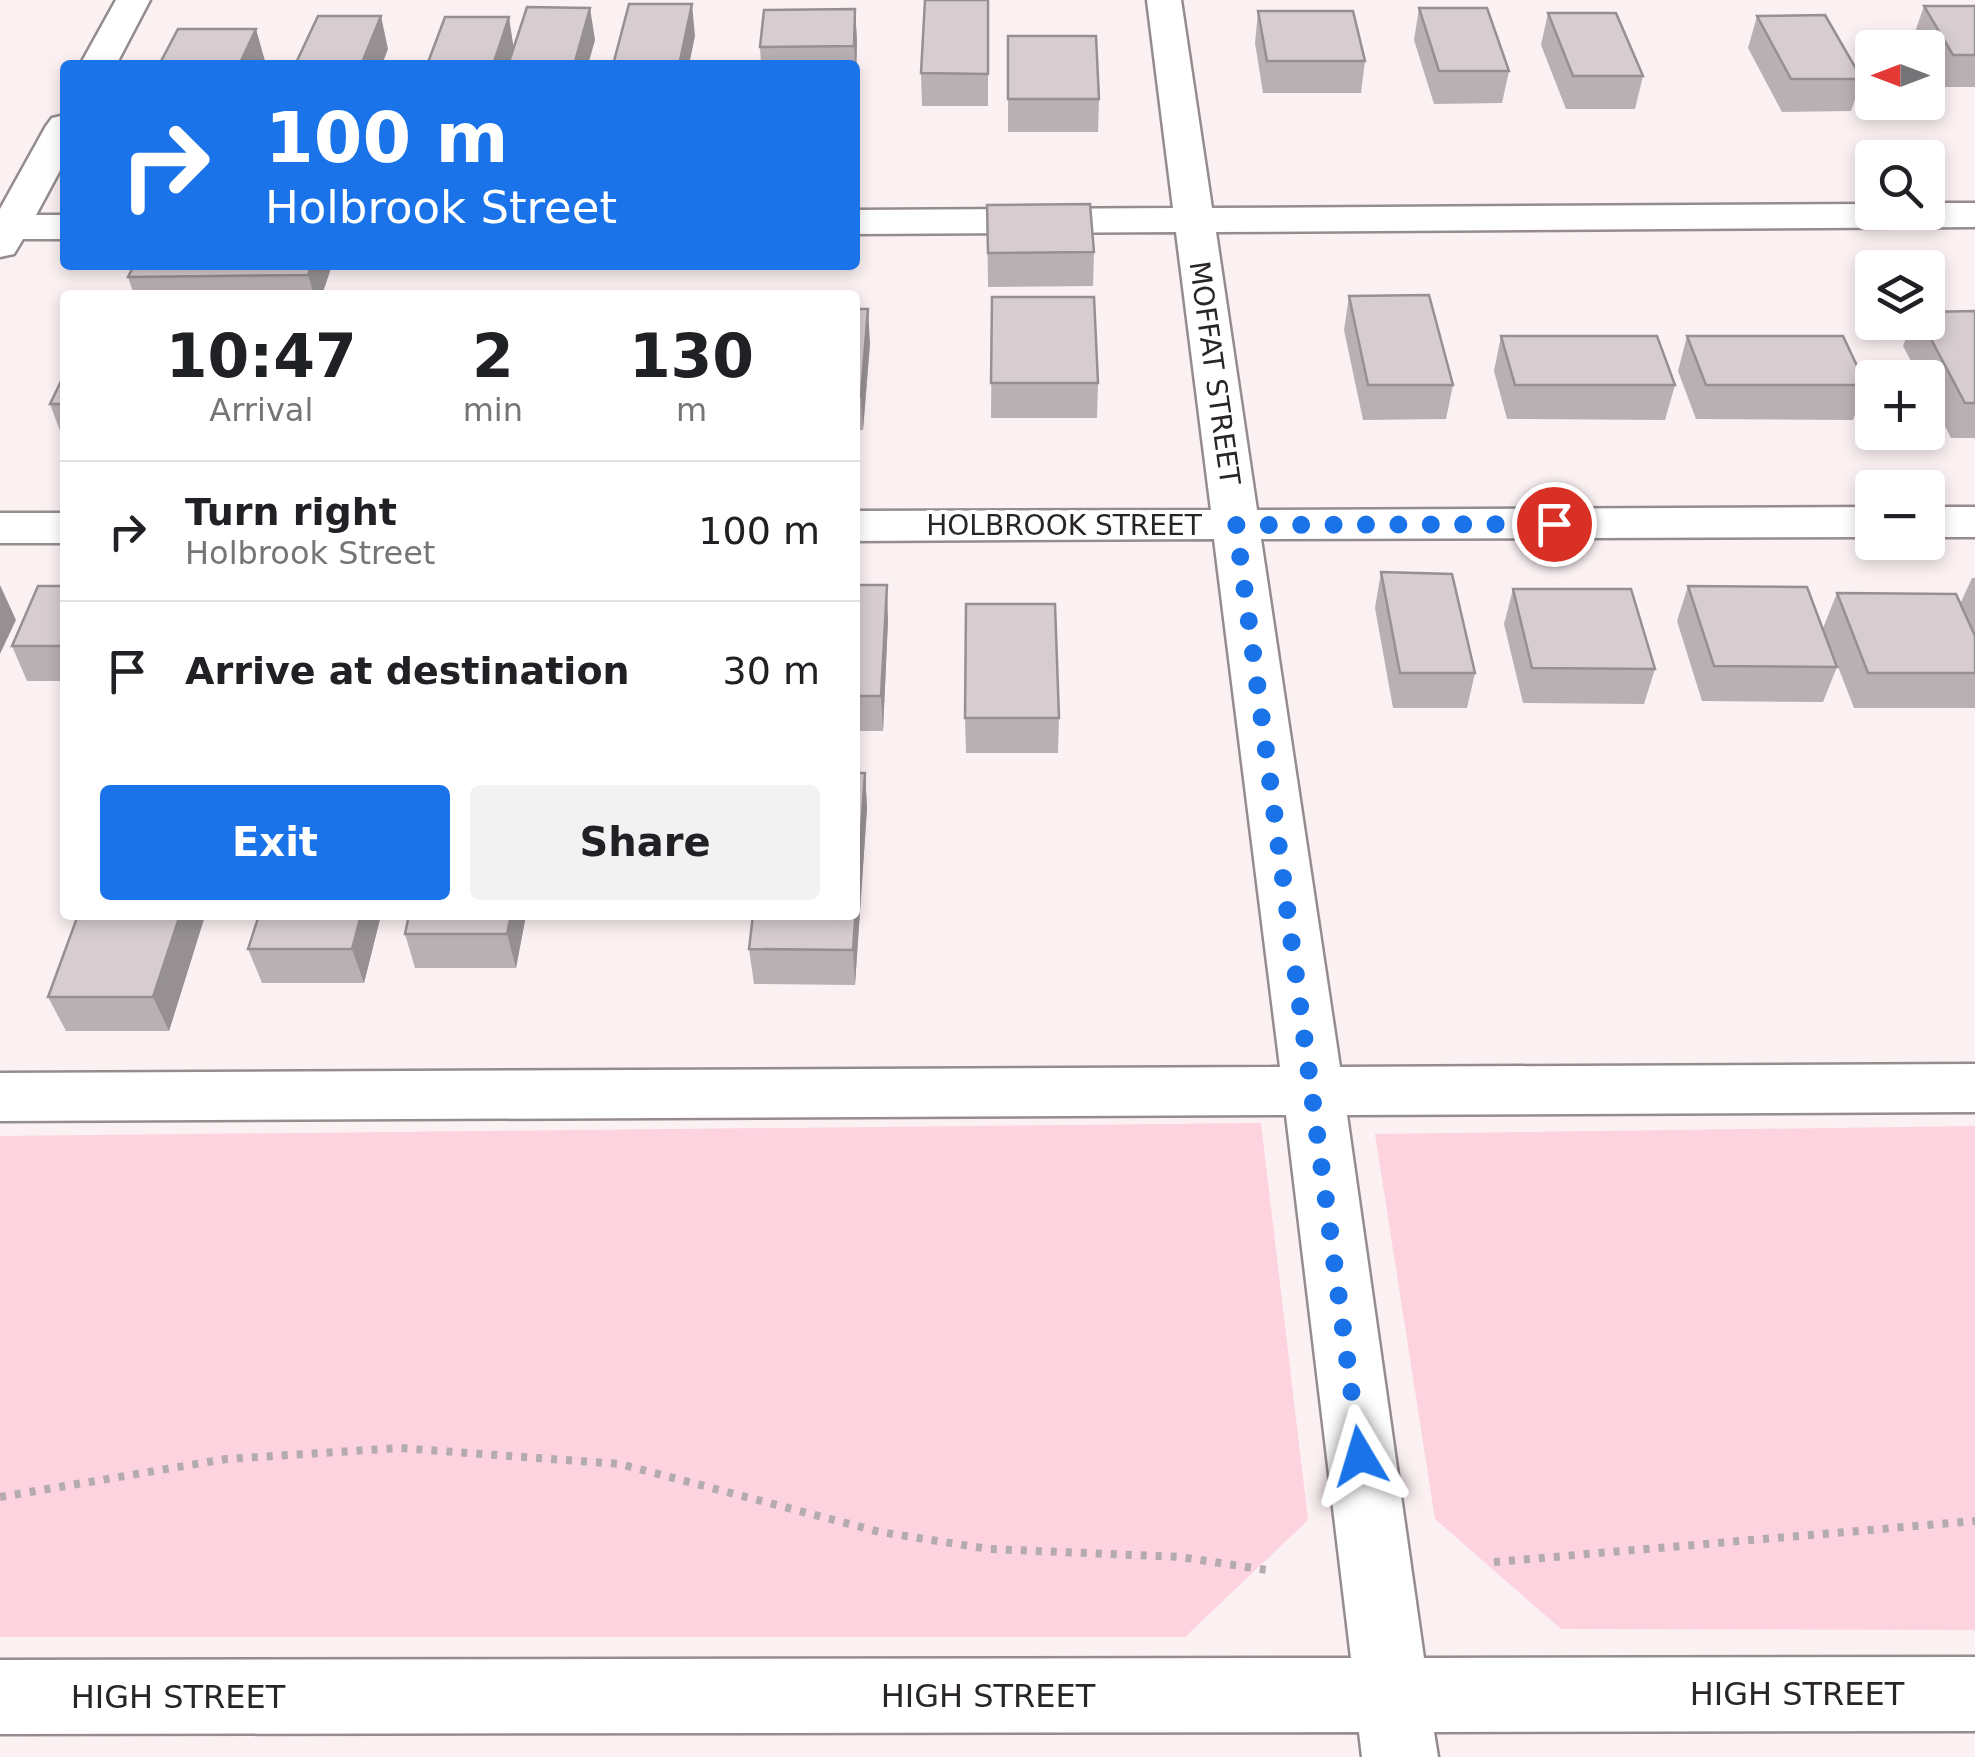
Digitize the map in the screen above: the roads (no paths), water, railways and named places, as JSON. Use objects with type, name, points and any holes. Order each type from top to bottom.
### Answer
[{"type":"street","points":[[101,60],[134,0]]},
{"type":"street","name":"MOFFAT STREET","points":[[1164,0],[1314,1088],[1396,1726]]},
{"type":"street","points":[[3,233],[60,135]]},
{"type":"street","points":[[860,222],[1975,214]]},
{"type":"street","points":[[3,233],[60,227]]},
{"type":"street","name":"HOLBROOK STREET","points":[[860,526],[1855,522]]},
{"type":"street","points":[[1945,522],[1975,522]]},
{"type":"street","points":[[0,528],[60,528]]},
{"type":"street","points":[[0,1097],[1314,1088],[1975,1088]]},
{"type":"street","name":"HIGH STREET","points":[[0,1697],[1396,1726],[1975,1694]]}]
